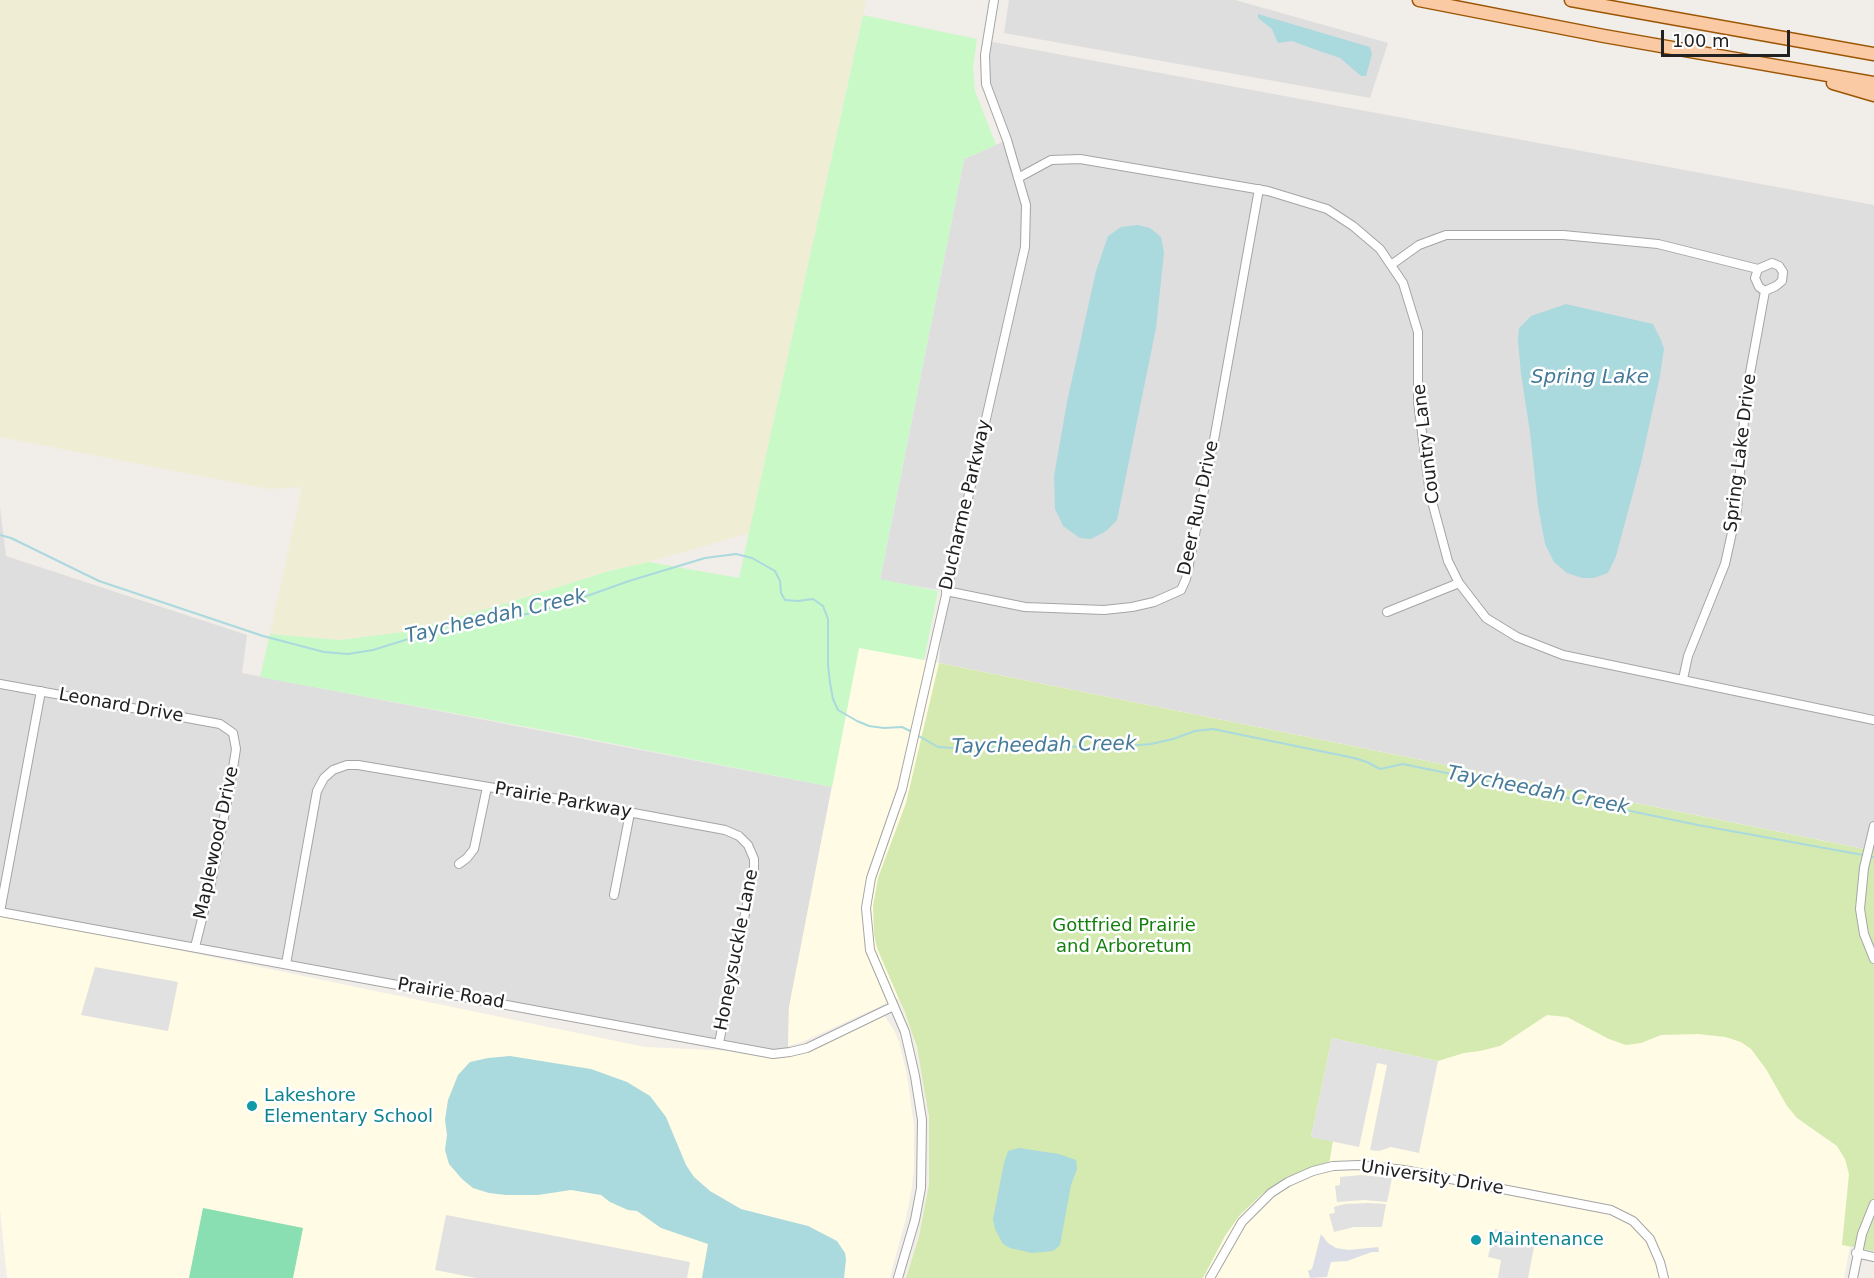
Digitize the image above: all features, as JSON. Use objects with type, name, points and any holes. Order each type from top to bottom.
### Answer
[{"type":"main road","points":[[1419,0],[1604,36],[1874,83]]},
{"type":"main road","points":[[1571,0],[1874,54]]},
{"type":"main road","points":[[1774,66],[1874,94]]},
{"type":"street","name":"Ducharme Parkway","points":[[898,1278],[918,1204],[922,1178],[922,1120],[905,1032],[870,950],[866,908],[871,878],[894,816],[913,744],[1025,247],[1026,205],[1007,140],[986,84],[985,55],[994,0]]},
{"type":"street","name":"Country Lane","points":[[1018,178],[1051,160],[1080,159],[1259,189],[1328,209],[1380,249],[1403,283],[1418,332],[1418,402],[1430,494],[1448,561],[1459,583],[1486,618],[1517,637],[1563,655],[1874,720]]},
{"type":"street","name":"Deer Run Drive","points":[[946,591],[1025,607],[1104,610],[1154,602],[1181,590],[1186,579],[1211,451],[1259,189]]},
{"type":"street","points":[[1391,265],[1419,245],[1446,235],[1563,235],[1658,244],[1758,269],[1772,263],[1779,266],[1783,272],[1782,281],[1765,291]]},
{"type":"street","name":"Spring Lake Drive","points":[[1683,679],[1695,636],[1725,564],[1737,510],[1746,395],[1765,291],[1755,278],[1758,269]]},
{"type":"street","points":[[1387,612],[1459,583]]},
{"type":"street","name":"Leonard Drive","points":[[0,684],[220,724],[230,730],[235,739]]},
{"type":"street","points":[[0,912],[40,692]]},
{"type":"street","name":"Maplewood Drive","points":[[195,947],[224,818],[236,749],[235,739]]},
{"type":"street","name":"Prairie Parkway","points":[[286,964],[319,787],[324,778],[335,769],[347,765],[487,787],[730,832],[745,841],[753,856]]},
{"type":"street","points":[[459,864],[474,849],[487,787]]},
{"type":"street","points":[[614,896],[630,813]]},
{"type":"street","points":[[1874,826],[1860,894],[1861,920],[1866,943],[1874,959]]},
{"type":"street","name":"Honeysuckle Lane","points":[[719,1043],[754,873],[753,856]]},
{"type":"street","name":"Prairie Road","points":[[0,912],[773,1054],[793,1052],[813,1045],[894,1006]]},
{"type":"street","name":"University Drive","points":[[1210,1278],[1242,1222],[1271,1193],[1288,1182],[1313,1171],[1334,1166],[1359,1165],[1404,1170],[1611,1210],[1633,1221],[1644,1231],[1654,1245],[1664,1278]]},
{"type":"street","points":[[1853,1278],[1856,1253],[1874,1204]]},
{"type":"street","points":[[1856,1253],[1874,1257]]},
{"type":"shaded area","points":[[1009,0],[1235,0],[1388,43],[1370,98],[1004,33]]},
{"type":"shaded area","points":[[987,41],[1874,205],[1874,851],[939,663],[945,591],[880,580],[964,159],[1007,140],[986,84]]},
{"type":"shaded area","points":[[0,507],[6,556],[247,635],[242,673],[832,787],[789,1007],[788,1052],[783,1053],[0,912]]},
{"type":"shaded area","name":"Gottfried Prairie and Arboretum","points":[[859,647],[1874,851],[1874,1251],[1850,1247],[1844,1278],[906,1278],[919,1236],[929,1184],[930,1135],[927,1097],[920,1061],[912,1032],[898,998],[802,1042],[788,1046],[789,1007]]},
{"type":"shaded area","points":[[0,913],[645,1047],[780,1053],[882,1012],[899,1042],[907,1075],[914,1126],[912,1187],[890,1277],[892,1278],[7,1278],[0,1210]]},
{"type":"shaded area","points":[[95,967],[178,982],[168,1031],[81,1015]]},
{"type":"shaded area","points":[[1332,1038],[1438,1061],[1419,1153],[1391,1147],[1379,1151],[1370,1150],[1387,1065],[1377,1063],[1359,1147],[1311,1137]]},
{"type":"shaded area","points":[[1361,1175],[1392,1178],[1387,1202],[1364,1200],[1337,1202],[1335,1186],[1340,1185],[1340,1177]]},
{"type":"shaded area","points":[[1368,1203],[1386,1204],[1382,1227],[1354,1227],[1334,1232],[1329,1214],[1335,1213],[1334,1207]]},
{"type":"shaded area","points":[[446,1215],[690,1262],[687,1278],[476,1278],[435,1270]]},
{"type":"shaded area","points":[[1495,1229],[1536,1237],[1528,1278],[1498,1278],[1501,1260],[1488,1257]]},
{"type":"shaded area","points":[[1321,1234],[1328,1243],[1336,1248],[1349,1250],[1378,1247],[1379,1252],[1372,1252],[1347,1261],[1331,1262],[1327,1277],[1310,1278],[1308,1271],[1312,1269]]},
{"type":"green space","points":[[0,0],[866,0],[749,533],[609,571],[501,605],[403,632],[340,640],[270,634],[302,487],[268,489],[0,437]]},
{"type":"green space","points":[[863,15],[977,39],[973,68],[975,91],[996,145],[964,159],[880,579],[938,591],[924,660],[859,648],[832,787],[260,677],[270,634],[340,640],[403,632],[501,605],[609,571],[649,562],[739,578]]},
{"type":"green space","name":"Gottfried Prairie and Arboretum","points":[[939,663],[1874,851],[1874,1251],[1842,1245],[1849,1174],[1845,1159],[1837,1146],[1797,1118],[1751,1049],[1741,1042],[1725,1037],[1698,1034],[1661,1035],[1641,1043],[1626,1045],[1609,1039],[1567,1017],[1547,1015],[1500,1046],[1438,1061],[1332,1038],[1311,1137],[1333,1141],[1329,1164],[1298,1174],[1262,1194],[1239,1216],[1225,1236],[1203,1278],[906,1278],[919,1236],[929,1184],[929,1117],[917,1047],[877,948],[873,906],[878,878],[906,803]]},
{"type":"green space","points":[[203,1208],[303,1228],[293,1278],[189,1278]]},
{"type":"water","points":[[1258,14],[1370,47],[1372,54],[1366,76],[1361,76],[1340,58],[1292,41],[1278,43],[1272,29],[1258,18]]},
{"type":"water","points":[[1138,225],[1150,228],[1161,237],[1164,253],[1156,328],[1117,520],[1106,531],[1091,539],[1080,538],[1063,526],[1055,509],[1054,476],[1067,402],[1096,271],[1108,236],[1121,227]]},
{"type":"water","name":"Spring Lake","points":[[1566,304],[1653,324],[1664,349],[1641,463],[1616,556],[1608,573],[1594,578],[1582,578],[1567,573],[1554,562],[1545,544],[1521,374],[1519,328],[1531,316]]},
{"type":"water","points":[[510,1056],[591,1069],[627,1082],[650,1096],[666,1117],[686,1165],[694,1177],[710,1191],[741,1209],[808,1226],[837,1241],[845,1253],[844,1278],[702,1278],[708,1244],[661,1228],[637,1211],[628,1210],[610,1202],[601,1195],[571,1190],[538,1195],[506,1195],[473,1188],[449,1164],[445,1150],[448,1100],[458,1075],[470,1062]]},
{"type":"water","points":[[1019,1148],[1059,1154],[1076,1160],[1077,1169],[1071,1185],[1060,1245],[1053,1251],[1032,1253],[1010,1248],[1003,1244],[995,1229],[993,1219],[1004,1163],[1008,1151]]},
{"type":"waterway","name":"Taycheedah Creek","points":[[0,535],[11,538],[99,581],[263,636],[324,652],[348,654],[373,650],[441,627],[506,619],[559,606],[629,581],[705,558],[736,554],[752,558],[775,571],[785,600],[813,599],[823,606],[828,619],[830,683],[838,710],[869,726],[902,727],[912,732]]},
{"type":"waterway","name":"Taycheedah Creek","points":[[917,735],[938,747],[968,749],[1038,745],[1103,748],[1151,744],[1195,731],[1213,729],[1354,758],[1380,769],[1403,764],[1698,825],[1874,857]]},
{"type":"place","name":"Lakeshore Elementary School","points":[[252,1106]]},
{"type":"place","name":"Maintenance","points":[[1476,1240]]}]
